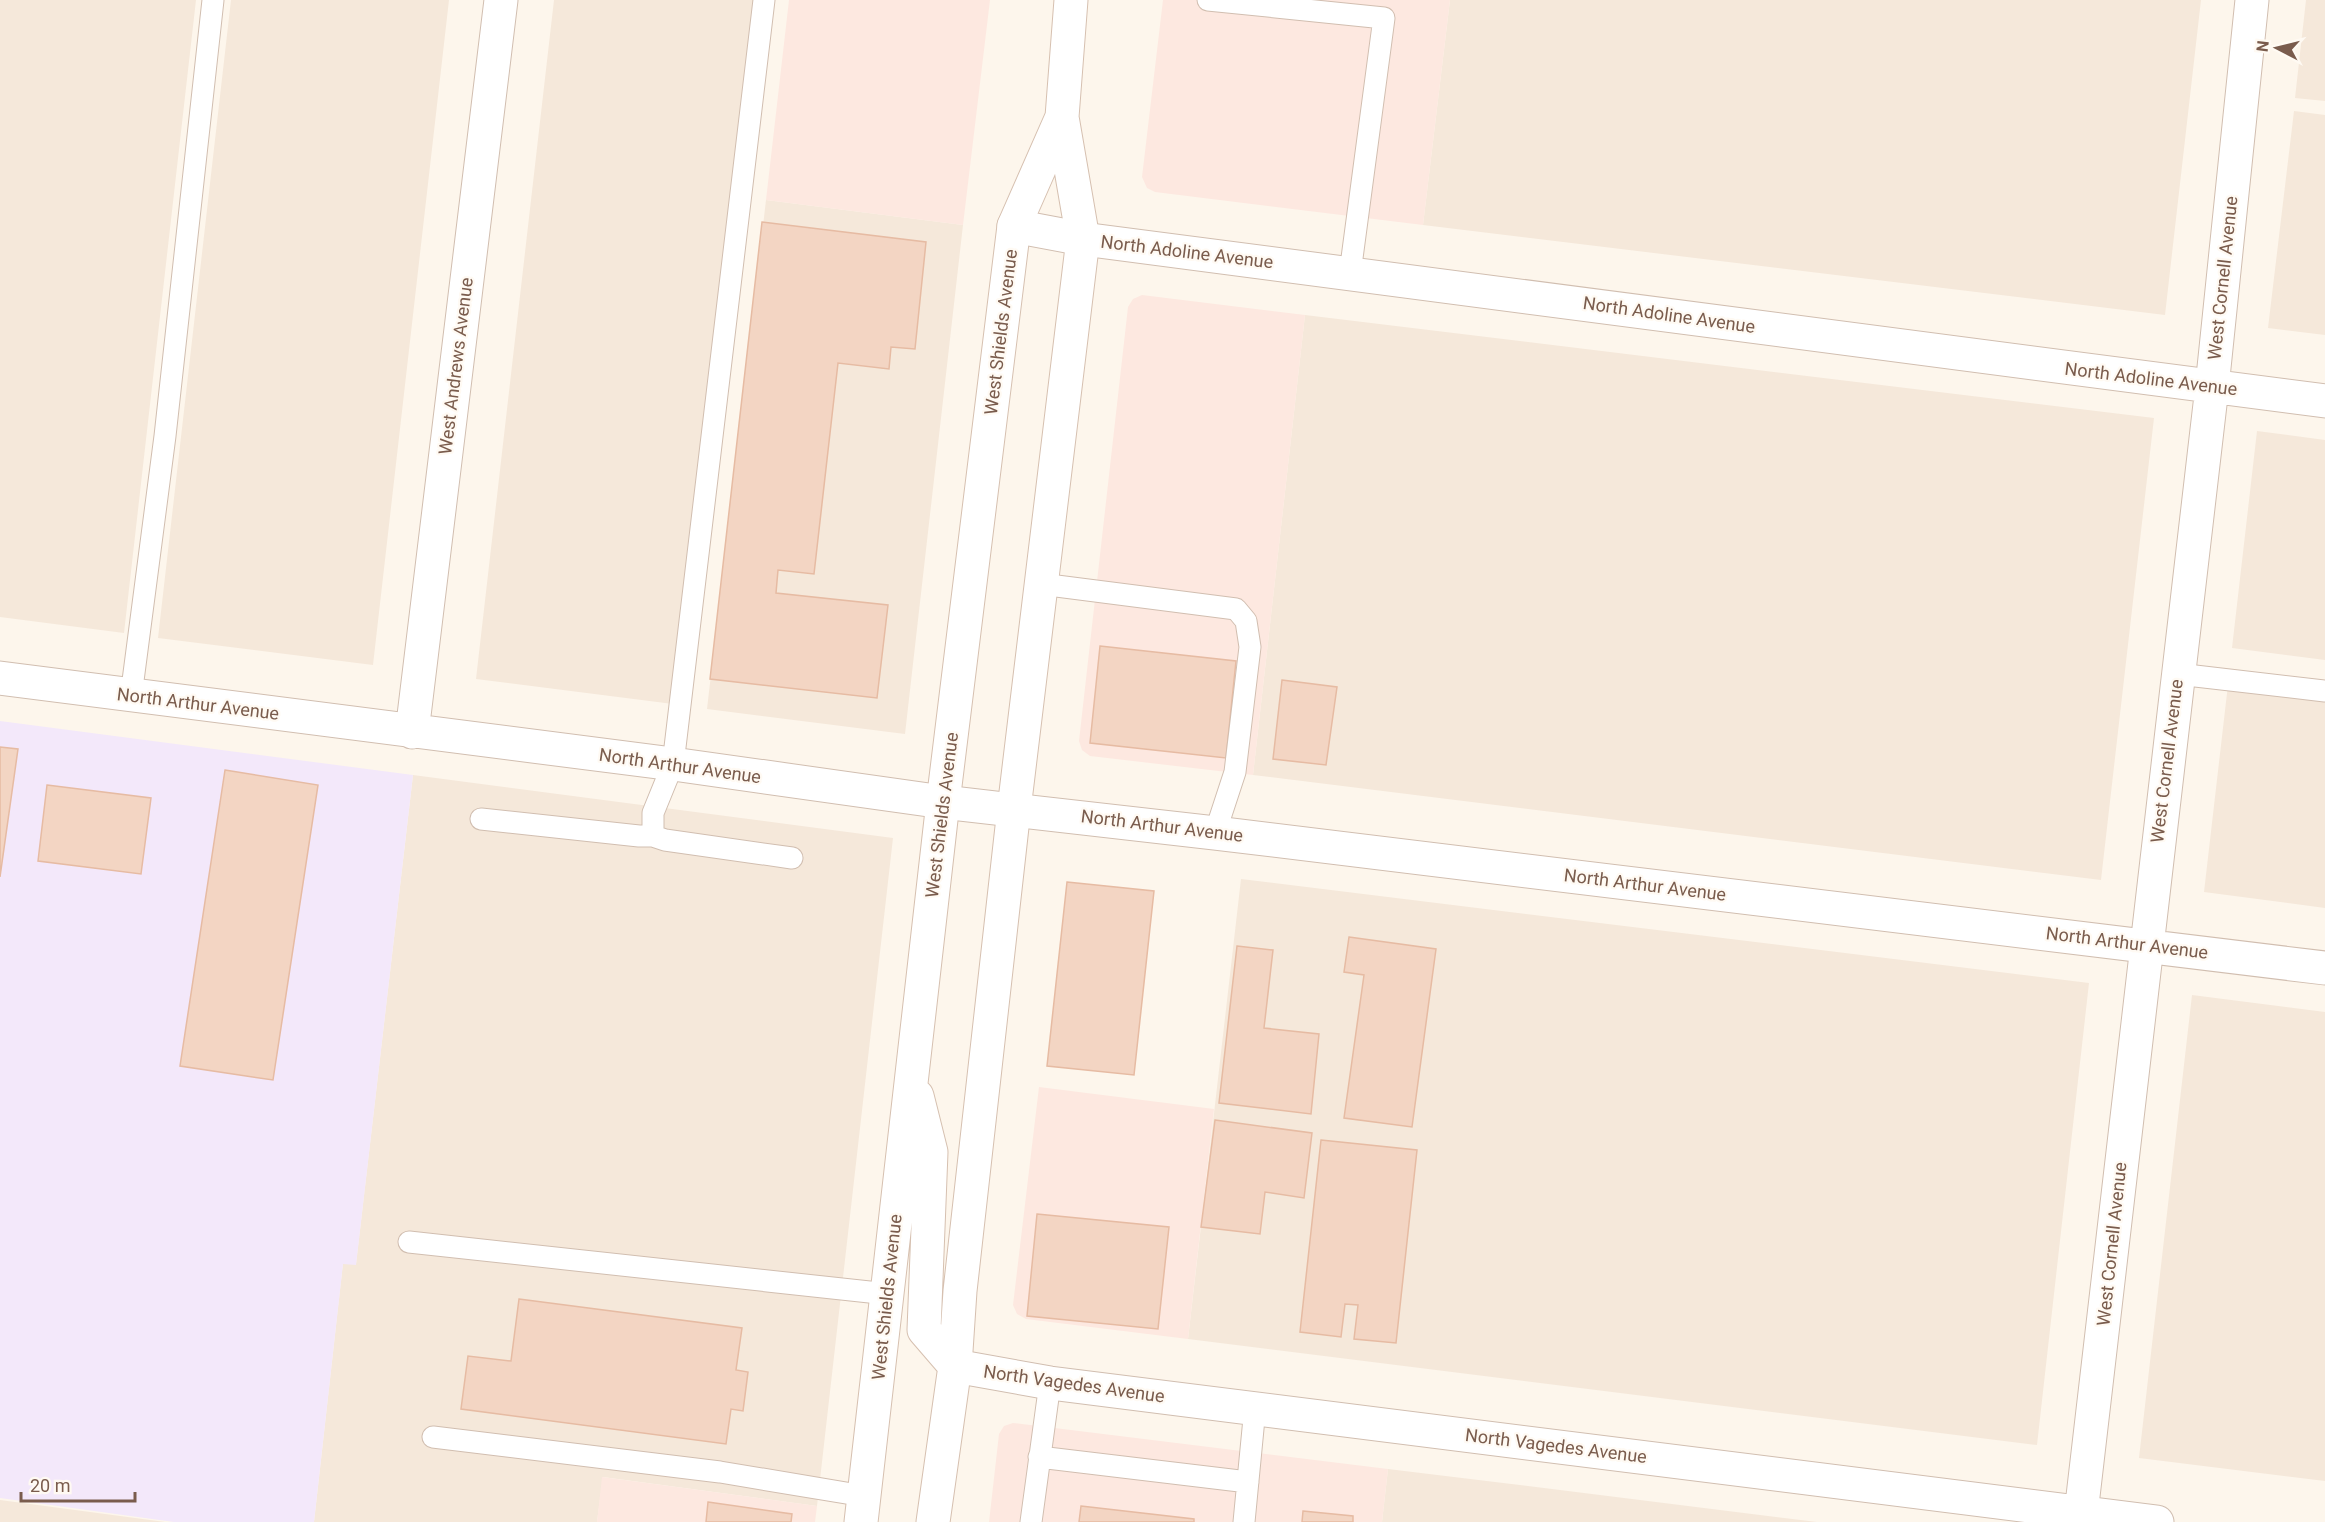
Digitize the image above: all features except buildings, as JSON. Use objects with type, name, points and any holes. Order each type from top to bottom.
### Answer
[{"type":"street","name":"West Andrews Avenue","points":[[412,732],[501,0]]},
{"type":"street","name":"West Shields Avenue","points":[[933,1522],[955,1366],[961,1280],[1014,809],[1083,238],[1062,117],[1071,0]]},
{"type":"street","name":"West Cornell Avenue","points":[[2081,1517],[2212,387],[2252,0]]},
{"type":"street","name":"West Shields Avenue","points":[[862,1509],[943,802],[1014,226],[1062,117]]},
{"type":"street","name":"North Adoline Avenue","points":[[1014,226],[1083,238],[2325,401]]},
{"type":"street","name":"North Arthur Avenue","points":[[0,678],[673,764],[943,802],[2325,968]]},
{"type":"street","points":[[911,1074],[931,1152],[924,1330],[955,1366]]},
{"type":"street","name":"North Vagedes Avenue","points":[[955,1366],[1050,1383],[2081,1517],[2157,1522]]},
{"type":"lane","points":[[131,696],[165,436],[213,0]]},
{"type":"lane","points":[[653,836],[653,813],[673,764],[764,0]]},
{"type":"lane","points":[[1208,0],[1384,18],[1350,273]]},
{"type":"lane","points":[[1041,584],[1236,609],[1246,621],[1250,647],[1235,772],[1215,833]]},
{"type":"lane","points":[[2178,674],[2325,691]]},
{"type":"lane","points":[[481,819],[653,836],[665,840],[792,858]]},
{"type":"lane","points":[[409,1242],[888,1294]]},
{"type":"lane","points":[[1031,1522],[1050,1383]]},
{"type":"lane","points":[[1244,1522],[1255,1408]]},
{"type":"lane","points":[[433,1437],[720,1472],[862,1509]]},
{"type":"lane","points":[[1039,1457],[1248,1482]]},
{"type":"shaded area","points":[[0,0],[196,0],[124,633],[0,617]]},
{"type":"shaded area","points":[[231,0],[449,0],[373,665],[158,638]]},
{"type":"shaded area","points":[[554,0],[754,0],[673,704],[476,679]]},
{"type":"shaded area","points":[[789,0],[990,0],[963,225],[766,200]]},
{"type":"shaded area","points":[[1163,0],[1450,0],[1423,225],[1155,192],[1147,188],[1142,177]]},
{"type":"shaded area","points":[[1450,0],[2201,0],[2165,315],[1423,225]]},
{"type":"shaded area","points":[[2306,0],[2325,0],[2325,101],[2295,98]]},
{"type":"shaded area","points":[[2294,111],[2325,115],[2325,335],[2268,328]]},
{"type":"shaded area","points":[[766,200],[963,225],[905,734],[707,709]]},
{"type":"shaded area","points":[[1142,295],[1305,315],[1253,775],[1090,756],[1082,750],[1079,741],[1128,307],[1133,299]]},
{"type":"shaded area","points":[[1305,315],[2154,418],[2101,880],[1253,775]]},
{"type":"shaded area","points":[[2257,431],[2325,440],[2325,660],[2232,648]]},
{"type":"shaded area","points":[[2229,676],[2325,688],[2325,908],[2204,892]]},
{"type":"shaded area","points":[[0,721],[413,775],[356,1265],[343,1264],[314,1522],[174,1522],[0,1498]]},
{"type":"shaded area","points":[[413,775],[893,838],[817,1506],[603,1477],[597,1522],[314,1522],[343,1263],[356,1264]]},
{"type":"shaded area","points":[[1241,879],[2089,983],[2037,1445],[1188,1339]]},
{"type":"shaded area","points":[[2192,995],[2325,1012],[2325,1481],[2139,1458]]},
{"type":"shaded area","points":[[1039,1087],[1214,1109],[1188,1339],[1026,1319],[1017,1314],[1013,1305]]},
{"type":"shaded area","points":[[1013,1423],[1388,1469],[1382,1522],[989,1522],[999,1434],[1004,1426]]},
{"type":"shaded area","points":[[1388,1469],[1495,1482],[1817,1522],[1382,1522]]},
{"type":"shaded area","points":[[602,1477],[817,1506],[815,1522],[597,1522]]},
{"type":"shaded area","points":[[0,1500],[165,1522],[0,1522]]}]
